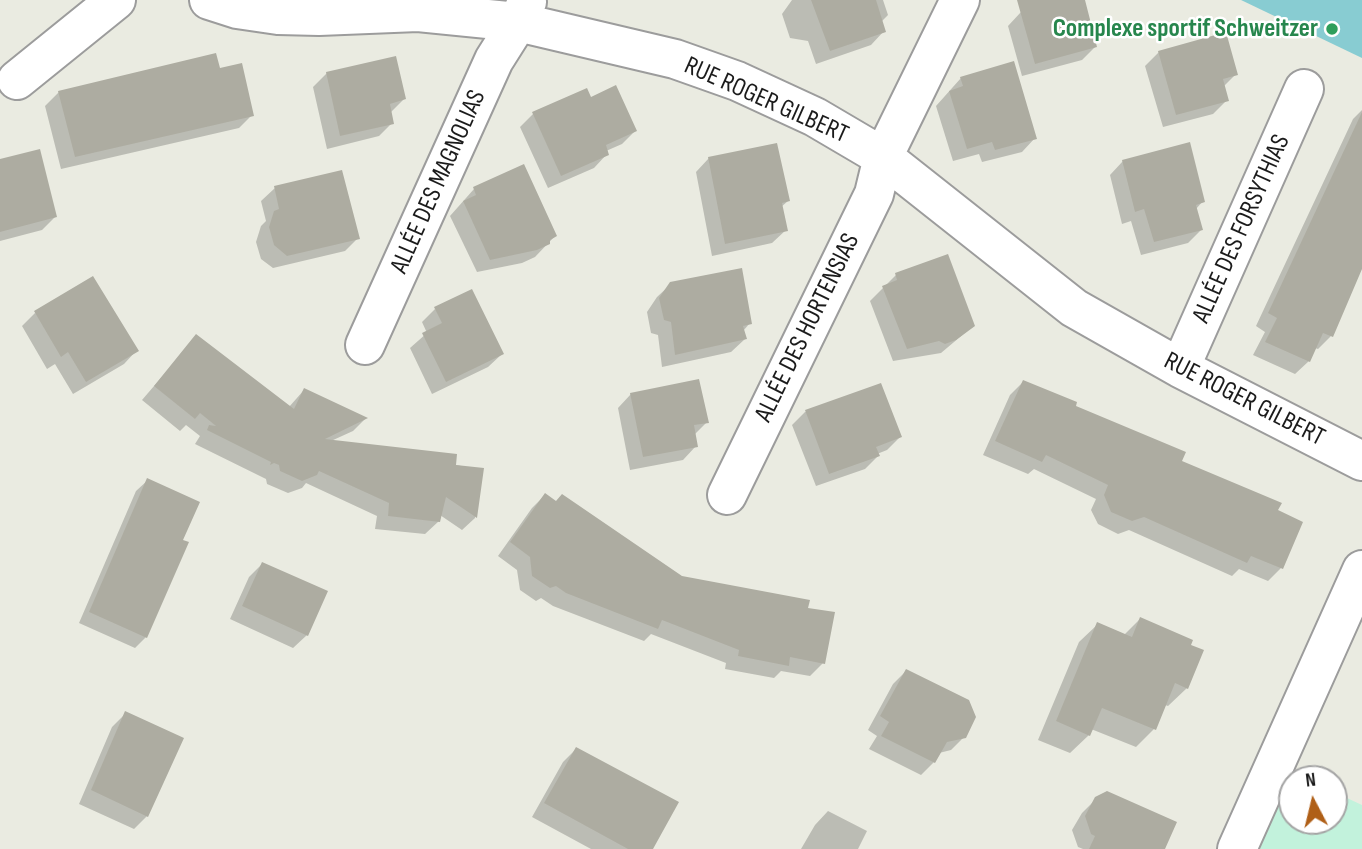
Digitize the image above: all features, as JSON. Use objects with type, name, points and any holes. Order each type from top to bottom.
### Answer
[{"type":"street","points":[[18,80],[116,0]]},
{"type":"street","name":"RUE ROGER GILBERT","points":[[209,0],[237,9],[278,15],[523,11],[737,81],[815,117],[883,157],[1074,308],[1180,368],[1362,461]]},
{"type":"street","name":"ALLÉE DES HORTENSIAS","points":[[727,495],[873,194],[883,157],[960,0]]},
{"type":"street","name":"ALLÉE DES MAGNOLIAS","points":[[365,345],[495,60],[523,11]]},
{"type":"street","name":"ALLÉE DES FORSYTHIAS","points":[[1180,368],[1304,89]]},
{"type":"street","points":[[1237,849],[1362,570]]},
{"type":"green space","points":[[1278,785],[1278,835],[1348,835],[1348,798],[1362,805],[1362,849],[1252,849]]},
{"type":"shaded area","name":"Complexe sportif Schweitzer","points":[[1241,0],[1362,0],[1362,58]]},
{"type":"building","points":[[811,0],[876,0],[886,32],[830,51]]},
{"type":"building","points":[[1017,0],[1085,0],[1097,47],[1035,64]]},
{"type":"building","points":[[1226,32],[1238,75],[1223,79],[1229,101],[1176,115],[1158,51]]},
{"type":"building","points":[[216,53],[220,68],[242,63],[254,116],[75,157],[58,91]]},
{"type":"building","points":[[396,56],[406,99],[390,104],[394,124],[340,136],[326,72]]},
{"type":"building","points":[[1014,61],[1037,139],[995,150],[992,142],[967,149],[949,91],[963,86],[960,77]]},
{"type":"building","points":[[616,85],[637,131],[606,145],[609,155],[561,176],[532,112],[587,88],[591,97]]},
{"type":"building","points":[[1362,112],[1362,269],[1333,337],[1323,333],[1310,362],[1265,342],[1277,318],[1268,313]]},
{"type":"building","points":[[1190,142],[1205,202],[1196,205],[1203,230],[1154,242],[1144,209],[1135,212],[1122,160]]},
{"type":"building","points":[[777,143],[790,201],[782,203],[788,231],[725,244],[708,157]]},
{"type":"building","points":[[40,149],[57,217],[0,232],[0,159]]},
{"type":"building","points":[[524,164],[557,236],[550,240],[550,244],[537,250],[490,260],[463,201],[476,195],[473,187]]},
{"type":"building","points":[[342,170],[360,239],[287,256],[274,245],[269,227],[274,211],[279,209],[274,186]]},
{"type":"building","points":[[948,254],[975,326],[956,340],[945,344],[939,341],[907,349],[882,286],[897,280],[895,273]]},
{"type":"building","points":[[742,268],[752,324],[743,326],[747,339],[675,355],[671,322],[664,320],[659,298],[670,282]]},
{"type":"building","points":[[93,276],[139,351],[86,382],[68,352],[61,357],[34,311]]},
{"type":"building","points":[[472,289],[504,354],[446,382],[422,333],[442,323],[434,307]]},
{"type":"building","points":[[196,334],[294,409],[304,388],[368,418],[325,439],[457,454],[456,465],[484,468],[477,518],[446,497],[440,522],[388,516],[389,503],[319,471],[317,475],[302,481],[280,471],[279,465],[270,465],[271,462],[207,430],[209,425],[216,426],[200,413],[195,419],[154,386]]},
{"type":"building","points":[[699,379],[709,423],[694,425],[698,447],[643,457],[630,393]]},
{"type":"building","points":[[1023,380],[1077,402],[1076,406],[1186,452],[1182,461],[1282,503],[1278,510],[1303,522],[1283,569],[1251,556],[1247,563],[1144,517],[1132,521],[1111,512],[1104,495],[1108,485],[1046,455],[1042,462],[995,441]]},
{"type":"building","points":[[881,383],[902,437],[876,447],[880,456],[829,474],[805,410]]},
{"type":"building","points":[[147,478],[200,502],[183,540],[189,542],[147,638],[89,612]]},
{"type":"building","points":[[545,493],[556,501],[562,494],[682,576],[810,600],[808,608],[835,612],[825,664],[790,657],[789,666],[738,656],[739,650],[662,620],[658,629],[566,593],[556,586],[550,588],[532,576],[530,557],[510,542]]},
{"type":"building","points":[[262,562],[328,591],[308,636],[242,606]]},
{"type":"building","points":[[1140,617],[1193,640],[1191,645],[1204,650],[1188,689],[1175,683],[1156,730],[1102,708],[1090,736],[1056,721],[1097,622],[1132,637]]},
{"type":"building","points":[[906,669],[969,700],[976,717],[966,738],[947,742],[935,763],[881,736],[889,722],[880,716]]},
{"type":"building","points":[[125,711],[184,738],[148,817],[91,790]]},
{"type":"building","points":[[576,747],[679,802],[653,849],[628,849],[544,803]]},
{"type":"building","points":[[1107,791],[1177,822],[1165,849],[1089,849],[1095,836],[1091,834],[1085,816],[1095,797]]},
{"type":"place","name":"Complexe sportif Schweitzer","points":[[1332,29]]}]
